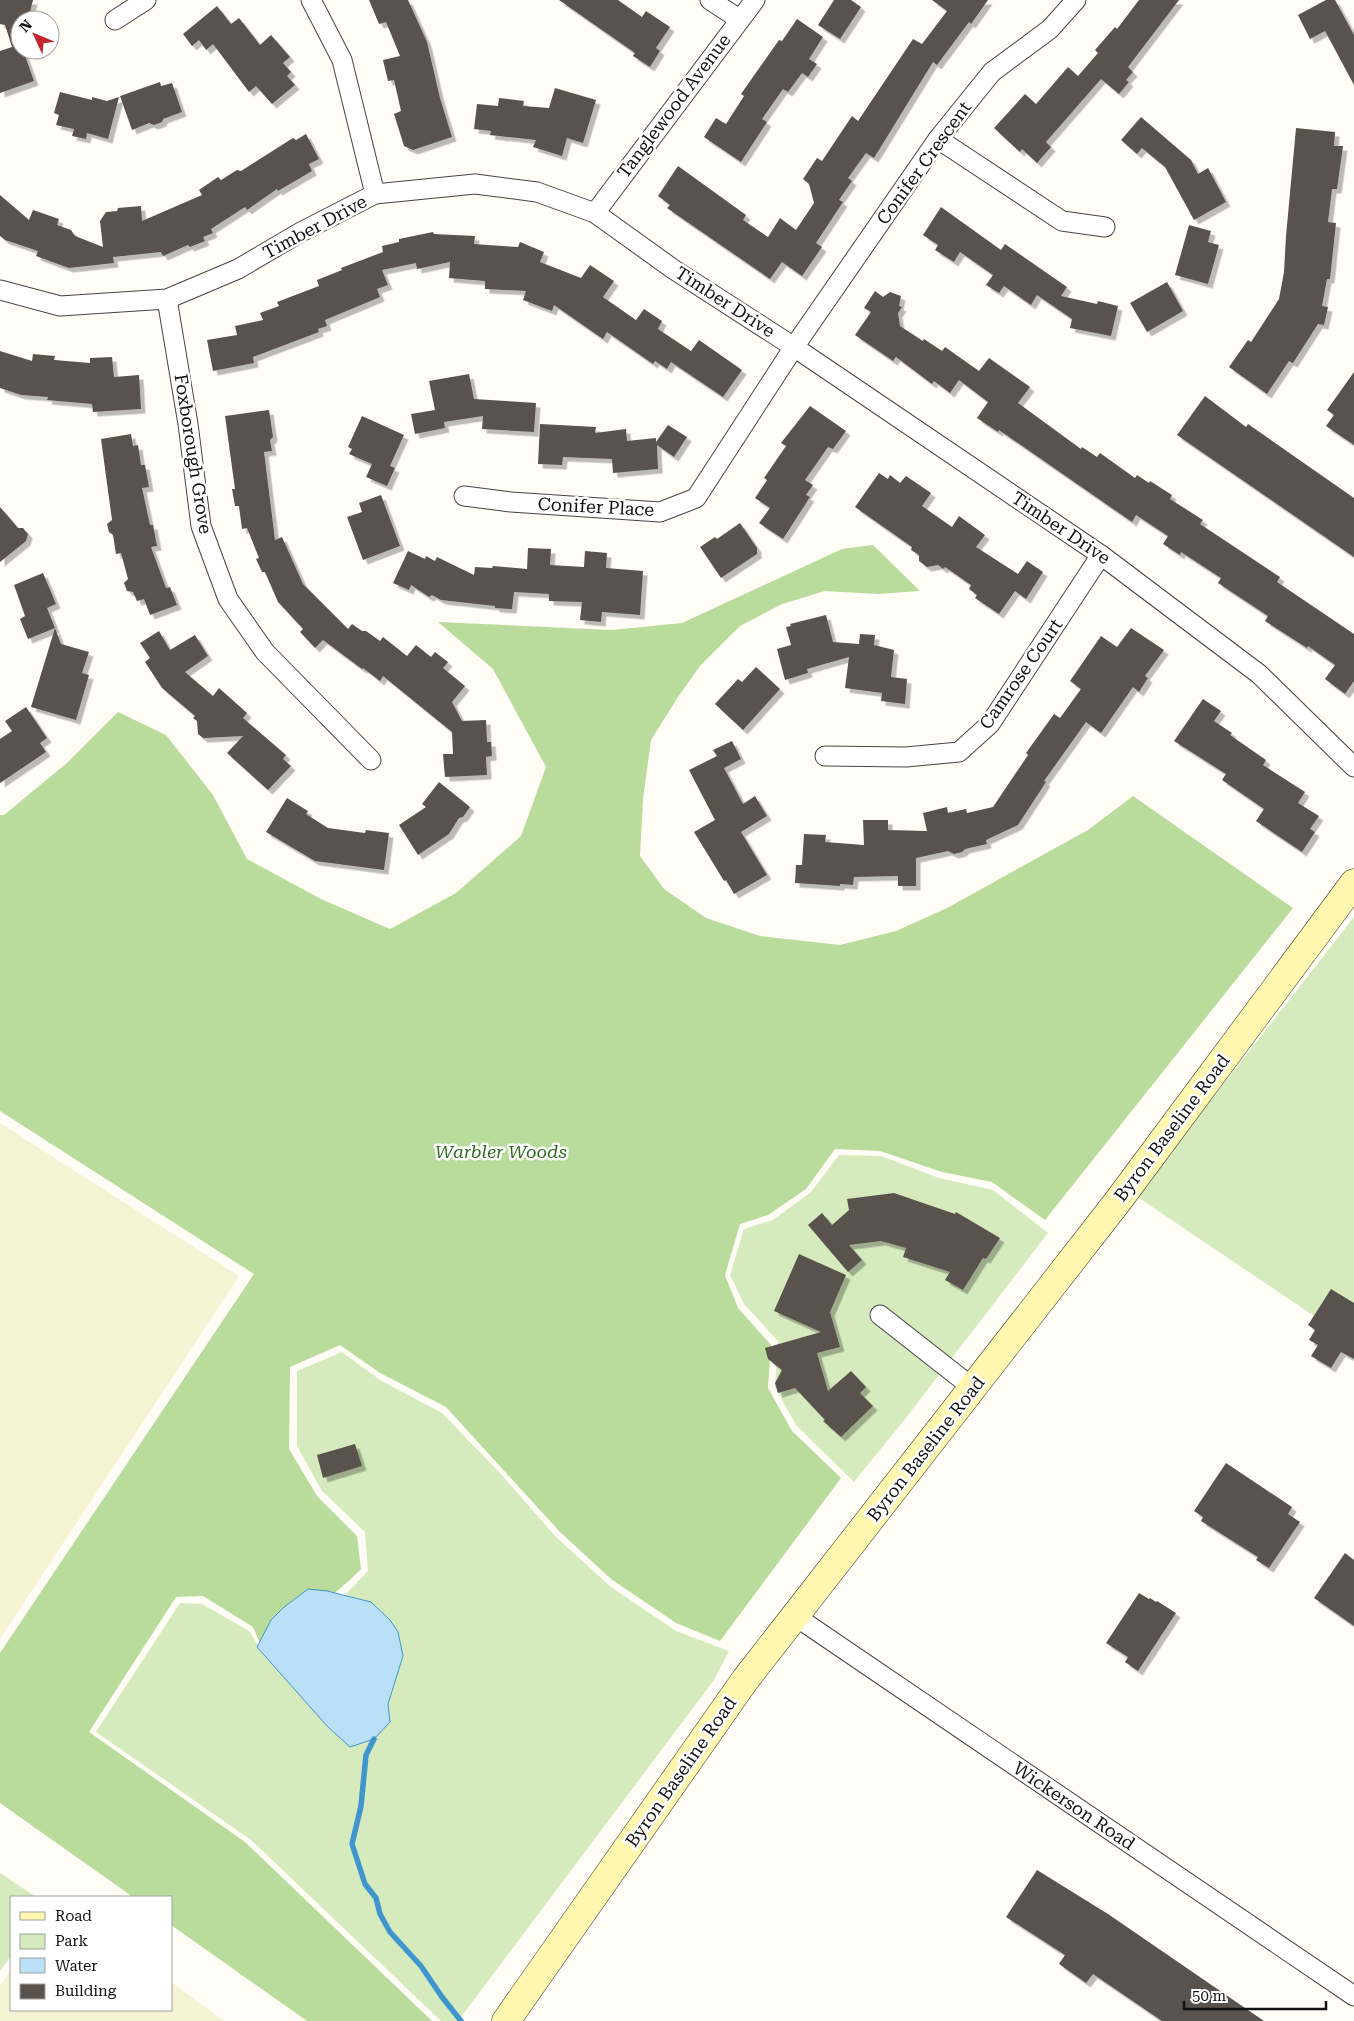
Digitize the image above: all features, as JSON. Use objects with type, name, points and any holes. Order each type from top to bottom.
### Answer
[{"type":"main road","name":"Byron Baseline Road","points":[[506,2021],[745,1680],[1118,1201],[1354,883]]},
{"type":"street","points":[[115,20],[146,0]]},
{"type":"street","points":[[311,0],[342,60],[374,194]]},
{"type":"street","points":[[710,0],[739,19]]},
{"type":"street","name":"Tanglewood Avenue","points":[[595,212],[754,0]]},
{"type":"street","name":"Conifer Crescent","points":[[794,347],[938,139],[992,72],[1050,29],[1076,0]]},
{"type":"street","points":[[938,139],[1062,221],[1105,227]]},
{"type":"street","name":"Timber Drive","points":[[0,290],[60,306],[167,299],[238,269],[301,232],[374,194],[475,184],[537,192],[595,212],[674,268],[1101,555],[1259,674],[1354,766]]},
{"type":"street","name":"Foxborough Grove","points":[[167,299],[188,424],[201,526],[228,600],[265,652],[371,760]]},
{"type":"street","name":"Conifer Place","points":[[464,496],[511,502],[660,512],[696,498],[794,347]]},
{"type":"street","name":"Camrose Court","points":[[825,756],[906,756],[959,752],[990,724],[1101,555]]},
{"type":"street","points":[[880,1315],[973,1388]]},
{"type":"street","name":"Wickerson Road","points":[[795,1616],[1354,1996]]},
{"type":"shaded area","points":[[0,1123],[239,1276],[0,1639]]},
{"type":"shaded area","points":[[10,1971],[10,2011],[172,2011],[172,1983],[224,2021],[0,2021],[0,1985]]},
{"type":"green space","name":"Warbler Woods","points":[[873,545],[920,591],[878,594],[825,591],[782,604],[740,626],[700,666],[651,740],[643,799],[640,856],[664,889],[706,918],[760,936],[840,945],[896,931],[947,908],[1088,830],[1133,796],[1293,908],[1045,1220],[992,1182],[942,1172],[880,1151],[835,1149],[806,1189],[768,1215],[740,1224],[725,1275],[738,1308],[771,1345],[768,1388],[792,1431],[841,1478],[720,1641],[676,1623],[611,1579],[560,1532],[446,1407],[380,1373],[340,1345],[290,1367],[289,1449],[317,1496],[357,1536],[361,1569],[338,1591],[260,1643],[253,1627],[203,1596],[176,1597],[89,1732],[245,1842],[432,2021],[307,2021],[172,1926],[172,1896],[132,1896],[0,1803],[0,1653],[254,1274],[0,1111],[0,815],[4,815],[68,762],[118,712],[166,735],[213,795],[247,859],[321,899],[390,929],[456,893],[521,836],[546,767],[493,669],[438,622],[612,630],[682,623],[842,549]]},
{"type":"green space","points":[[1354,917],[1354,1343],[1136,1196]]},
{"type":"green space","points":[[839,1155],[881,1156],[939,1178],[993,1190],[1048,1233],[905,1419],[854,1482],[796,1425],[775,1387],[778,1341],[744,1304],[730,1275],[744,1229],[773,1220],[811,1192]]},
{"type":"green space","points":[[342,1352],[380,1380],[442,1413],[500,1473],[556,1537],[611,1587],[676,1631],[729,1651],[714,1680],[458,2021],[441,2021],[251,1840],[96,1732],[180,1603],[202,1604],[249,1631],[261,1650],[345,1595],[368,1571],[365,1532],[322,1491],[297,1446],[297,1371]]},
{"type":"green space","points":[[0,1873],[34,1896],[10,1896],[10,1957],[0,1971]]},
{"type":"water","points":[[308,1589],[327,1591],[371,1602],[390,1620],[398,1632],[403,1656],[388,1704],[390,1722],[374,1739],[350,1747],[327,1726],[257,1647],[271,1620]]},
{"type":"building","points":[[0,0],[33,0],[30,10],[10,10],[10,41],[5,25],[0,24]]},
{"type":"building","points":[[369,0],[408,0],[427,42],[440,98],[452,137],[413,150],[404,146],[394,114],[401,111],[394,80],[388,81],[383,60],[400,56],[386,22],[379,24]]},
{"type":"building","points":[[559,0],[618,0],[642,17],[646,11],[670,27],[656,48],[660,51],[650,67],[633,56],[635,53]]},
{"type":"building","points":[[834,0],[851,0],[861,7],[840,39],[818,25]]},
{"type":"building","points":[[932,0],[988,0],[937,65],[933,62],[874,158],[866,153],[848,178],[852,181],[839,200],[843,202],[816,243],[822,247],[802,276],[782,262],[770,279],[667,208],[670,205],[658,196],[678,166],[746,215],[743,220],[768,237],[780,218],[796,230],[814,203],[809,184],[803,179],[817,158],[822,161],[852,116],[858,121],[913,39],[922,44],[947,11]]},
{"type":"building","points":[[1139,0],[1179,0],[1128,67],[1133,72],[1126,80],[1129,82],[1119,94],[1101,79],[1046,142],[1051,147],[1037,163],[1022,149],[1020,152],[994,128],[1025,94],[1036,104],[1068,67],[1078,76],[1098,53],[1095,50],[1115,27],[1117,29]]},
{"type":"building","points":[[1326,0],[1335,0],[1354,35],[1354,85],[1325,31],[1310,39],[1298,15]]},
{"type":"building","points":[[217,6],[231,24],[239,18],[260,45],[271,35],[290,57],[283,63],[291,72],[287,76],[295,85],[272,104],[256,86],[249,92],[213,44],[206,50],[199,40],[192,46],[183,34]]},
{"type":"building","points":[[797,19],[823,37],[809,59],[817,64],[808,77],[802,73],[788,92],[783,89],[762,119],[767,122],[741,162],[704,137],[716,118],[726,124],[744,96],[741,94],[779,40],[782,41]]},
{"type":"building","points":[[10,48],[10,60],[27,60],[34,81],[0,93],[0,51]]},
{"type":"building","points":[[160,82],[161,86],[172,83],[182,112],[163,119],[162,122],[154,125],[149,123],[132,130],[120,96]]},
{"type":"building","points":[[555,88],[596,100],[583,143],[567,138],[562,156],[533,147],[536,140],[490,135],[491,131],[474,129],[477,104],[498,106],[499,98],[524,101],[523,106],[549,108]]},
{"type":"building","points":[[60,92],[92,100],[92,97],[107,101],[119,97],[108,139],[87,133],[86,139],[72,136],[74,129],[56,125],[59,115],[54,113]]},
{"type":"building","points":[[1141,117],[1191,160],[1198,174],[1208,168],[1226,202],[1194,220],[1165,167],[1142,148],[1137,154],[1121,140]]},
{"type":"building","points":[[1296,128],[1335,132],[1334,146],[1343,146],[1337,189],[1332,189],[1328,222],[1336,223],[1330,279],[1327,279],[1322,306],[1328,307],[1324,325],[1318,324],[1293,363],[1289,361],[1267,394],[1229,367],[1248,340],[1251,342],[1279,299],[1284,272]]},
{"type":"building","points":[[306,134],[319,159],[309,164],[312,171],[278,191],[277,189],[247,210],[245,207],[211,229],[213,233],[203,237],[205,241],[190,247],[188,245],[163,256],[161,252],[113,257],[114,263],[69,268],[36,256],[38,251],[5,240],[0,236],[0,195],[29,220],[33,210],[59,219],[57,225],[71,230],[75,236],[103,247],[100,221],[106,212],[117,211],[118,208],[141,206],[142,221],[202,195],[199,190],[218,177],[221,180],[237,170],[241,171],[293,138],[296,140]]},
{"type":"building","points":[[941,207],[1001,250],[1005,244],[1067,287],[1061,296],[1097,304],[1098,301],[1118,306],[1111,336],[1070,328],[1072,319],[1037,295],[1031,305],[1004,286],[999,293],[986,285],[993,275],[960,252],[954,262],[935,250],[938,245],[923,235]]},
{"type":"building","points":[[1189,225],[1211,231],[1208,242],[1219,245],[1208,284],[1175,275]]},
{"type":"building","points":[[433,232],[434,234],[475,236],[474,244],[518,247],[520,242],[544,252],[540,262],[581,278],[590,265],[614,281],[603,297],[636,320],[644,309],[662,321],[658,329],[691,351],[699,340],[742,370],[723,397],[671,362],[667,369],[655,361],[653,364],[607,332],[603,339],[554,305],[552,311],[523,300],[526,291],[485,289],[485,281],[449,278],[450,262],[417,269],[416,263],[382,270],[388,285],[377,289],[380,297],[325,320],[327,326],[318,329],[319,332],[253,357],[254,363],[213,371],[207,340],[237,335],[235,326],[263,320],[260,313],[279,306],[277,302],[319,286],[317,280],[342,270],[341,268],[383,252],[382,246],[399,242],[399,239]]},
{"type":"building","points":[[1167,282],[1183,311],[1147,332],[1130,303]]},
{"type":"building","points":[[875,291],[883,297],[890,292],[901,296],[899,306],[902,307],[898,313],[900,326],[942,351],[945,347],[979,371],[989,358],[1030,387],[1018,403],[1081,449],[1082,447],[1097,457],[1100,453],[1135,478],[1137,475],[1172,495],[1170,499],[1203,520],[1200,524],[1280,577],[1277,582],[1354,634],[1354,681],[1345,694],[1325,679],[1335,665],[1308,646],[1307,648],[1265,621],[1268,616],[1218,583],[1221,578],[1181,552],[1180,555],[1163,544],[1168,536],[1136,515],[1132,522],[999,430],[998,432],[977,418],[988,402],[959,380],[950,393],[934,381],[932,384],[896,357],[893,361],[855,335],[871,312],[864,308]]},
{"type":"building","points":[[0,351],[32,361],[33,354],[55,356],[54,360],[90,363],[90,358],[112,357],[114,377],[139,375],[141,409],[93,412],[92,404],[47,400],[48,397],[21,395],[0,388]]},
{"type":"building","points":[[1354,372],[1354,445],[1326,426],[1334,415],[1327,410]]},
{"type":"building","points":[[469,374],[474,399],[536,403],[534,432],[482,429],[483,416],[444,422],[445,428],[415,434],[411,414],[435,410],[429,381]]},
{"type":"building","points":[[1205,396],[1246,427],[1248,424],[1354,498],[1354,557],[1177,435]]},
{"type":"building","points":[[810,406],[846,431],[833,449],[828,447],[805,480],[813,485],[806,495],[810,497],[783,539],[759,523],[770,508],[755,498],[767,480],[764,478],[786,446],[781,443]]},
{"type":"building","points":[[269,410],[273,437],[270,440],[272,451],[264,452],[275,540],[282,537],[303,584],[348,629],[352,624],[380,641],[383,637],[407,656],[416,645],[431,657],[435,652],[448,662],[443,668],[465,686],[452,702],[462,721],[486,720],[487,742],[491,742],[492,756],[486,757],[487,775],[445,777],[443,754],[453,754],[452,732],[383,676],[380,681],[323,640],[315,648],[300,632],[303,629],[278,602],[265,572],[262,572],[256,559],[259,558],[247,528],[242,529],[239,506],[235,506],[232,489],[235,489],[225,416]]},
{"type":"building","points":[[362,416],[404,435],[390,466],[395,468],[387,486],[366,477],[372,464],[349,454],[352,449],[348,447]]},
{"type":"building","points":[[540,424],[596,427],[595,433],[626,429],[627,441],[656,438],[656,442],[668,425],[687,437],[674,457],[657,445],[658,469],[613,473],[612,459],[563,457],[562,465],[538,464]]},
{"type":"building","points":[[131,434],[133,446],[138,445],[141,465],[145,465],[149,487],[142,488],[150,525],[153,525],[157,546],[151,547],[166,588],[170,587],[177,605],[150,615],[144,599],[137,601],[133,592],[127,591],[124,583],[128,579],[121,553],[116,554],[113,535],[109,532],[107,524],[112,520],[101,439]]},
{"type":"building","points":[[879,473],[888,479],[890,475],[900,483],[906,476],[931,493],[922,506],[952,527],[959,516],[985,535],[976,547],[1018,574],[1027,561],[1043,572],[1026,599],[1015,591],[999,614],[975,598],[977,595],[969,589],[971,585],[945,567],[943,569],[938,565],[927,567],[919,561],[919,555],[911,550],[912,547],[855,507]]},
{"type":"building","points":[[381,495],[400,546],[363,560],[347,517],[362,512],[359,503]]},
{"type":"building","points":[[0,507],[18,528],[23,528],[28,534],[26,541],[0,562]]},
{"type":"building","points":[[740,523],[757,548],[757,554],[721,578],[700,547],[715,537],[717,539]]},
{"type":"building","points":[[528,548],[551,549],[550,565],[584,567],[585,551],[607,553],[606,568],[643,571],[640,615],[602,612],[601,622],[580,620],[582,602],[549,601],[549,594],[514,592],[512,609],[495,608],[495,606],[441,600],[432,595],[429,597],[411,585],[409,590],[393,583],[408,551],[425,559],[426,556],[435,561],[437,557],[474,575],[475,567],[492,568],[493,566],[527,569]]},
{"type":"building","points":[[43,573],[56,604],[47,608],[55,628],[28,639],[20,619],[25,616],[14,585]]},
{"type":"building","points":[[826,615],[833,642],[859,644],[860,634],[875,635],[874,645],[894,650],[891,677],[907,679],[905,704],[881,701],[882,693],[845,688],[849,657],[807,669],[808,673],[785,680],[777,649],[791,645],[786,627],[791,626],[790,624]]},
{"type":"building","points":[[55,628],[61,644],[89,652],[82,673],[89,675],[76,720],[31,707]]},
{"type":"building","points":[[1131,628],[1164,650],[1145,676],[1148,678],[1139,692],[1133,687],[1101,733],[1086,722],[1044,781],[1046,782],[1018,825],[986,840],[987,844],[965,849],[954,854],[948,851],[916,858],[916,886],[898,886],[898,876],[854,877],[853,885],[840,884],[840,886],[795,883],[796,865],[802,865],[804,834],[826,835],[825,842],[864,845],[863,820],[888,820],[888,830],[927,831],[923,813],[947,807],[948,813],[966,809],[967,813],[993,807],[1028,755],[1026,753],[1054,714],[1060,718],[1081,689],[1070,681],[1101,636],[1117,647]]},
{"type":"building","points":[[159,631],[170,650],[195,635],[208,656],[185,672],[213,696],[219,688],[247,713],[243,718],[286,755],[283,759],[291,766],[268,790],[227,753],[243,736],[203,738],[198,734],[197,721],[193,718],[195,716],[162,688],[145,662],[150,658],[140,643]]},
{"type":"building","points":[[756,667],[780,689],[743,730],[715,704],[738,679],[742,682]]},
{"type":"building","points":[[1203,699],[1221,711],[1214,721],[1232,733],[1230,735],[1266,760],[1263,765],[1305,792],[1298,803],[1319,816],[1310,829],[1315,832],[1302,852],[1256,821],[1264,809],[1222,780],[1226,774],[1174,741]]},
{"type":"building","points":[[26,707],[47,738],[40,743],[46,752],[0,783],[0,739],[12,731],[5,721]]},
{"type":"building","points":[[732,741],[741,759],[724,768],[743,804],[755,796],[767,816],[741,832],[767,875],[734,894],[694,832],[715,820],[689,770],[717,756],[713,750]]},
{"type":"building","points":[[439,782],[470,807],[463,817],[459,818],[449,834],[418,855],[399,825],[426,807],[422,804]]},
{"type":"building","points":[[287,798],[308,811],[306,814],[328,828],[365,833],[366,830],[389,833],[384,870],[315,861],[266,832]]},
{"type":"building","points":[[894,1193],[955,1214],[956,1212],[1000,1238],[986,1259],[983,1258],[963,1290],[945,1280],[950,1272],[903,1257],[906,1248],[881,1241],[849,1245],[862,1260],[848,1272],[808,1225],[822,1213],[832,1225],[849,1210],[847,1199]]},
{"type":"building","points":[[799,1254],[846,1275],[830,1312],[840,1347],[817,1353],[828,1391],[851,1371],[866,1387],[860,1393],[873,1406],[841,1437],[823,1421],[825,1420],[795,1388],[778,1393],[775,1383],[782,1370],[768,1359],[765,1348],[821,1332],[774,1311]]},
{"type":"building","points":[[1331,1289],[1354,1303],[1354,1359],[1341,1352],[1331,1368],[1311,1356],[1318,1345],[1309,1340],[1315,1330],[1308,1325]]},
{"type":"building","points":[[355,1444],[362,1466],[323,1478],[317,1455]]},
{"type":"building","points":[[1226,1463],[1292,1507],[1288,1514],[1300,1522],[1269,1568],[1256,1560],[1258,1557],[1201,1521],[1203,1517],[1194,1511]]},
{"type":"building","points":[[1345,1553],[1354,1560],[1354,1626],[1314,1598]]},
{"type":"building","points":[[1139,1593],[1157,1601],[1176,1613],[1138,1671],[1125,1662],[1128,1657],[1106,1643]]},
{"type":"building","points":[[1037,1870],[1108,1914],[1264,2021],[1162,2021],[1093,1974],[1086,1983],[1059,1964],[1065,1955],[1006,1917]]},
{"type":"waterway","points":[[374,1739],[366,1755],[361,1806],[352,1844],[365,1884],[376,1898],[380,1914],[390,1932],[421,1966],[461,2021]]}]
